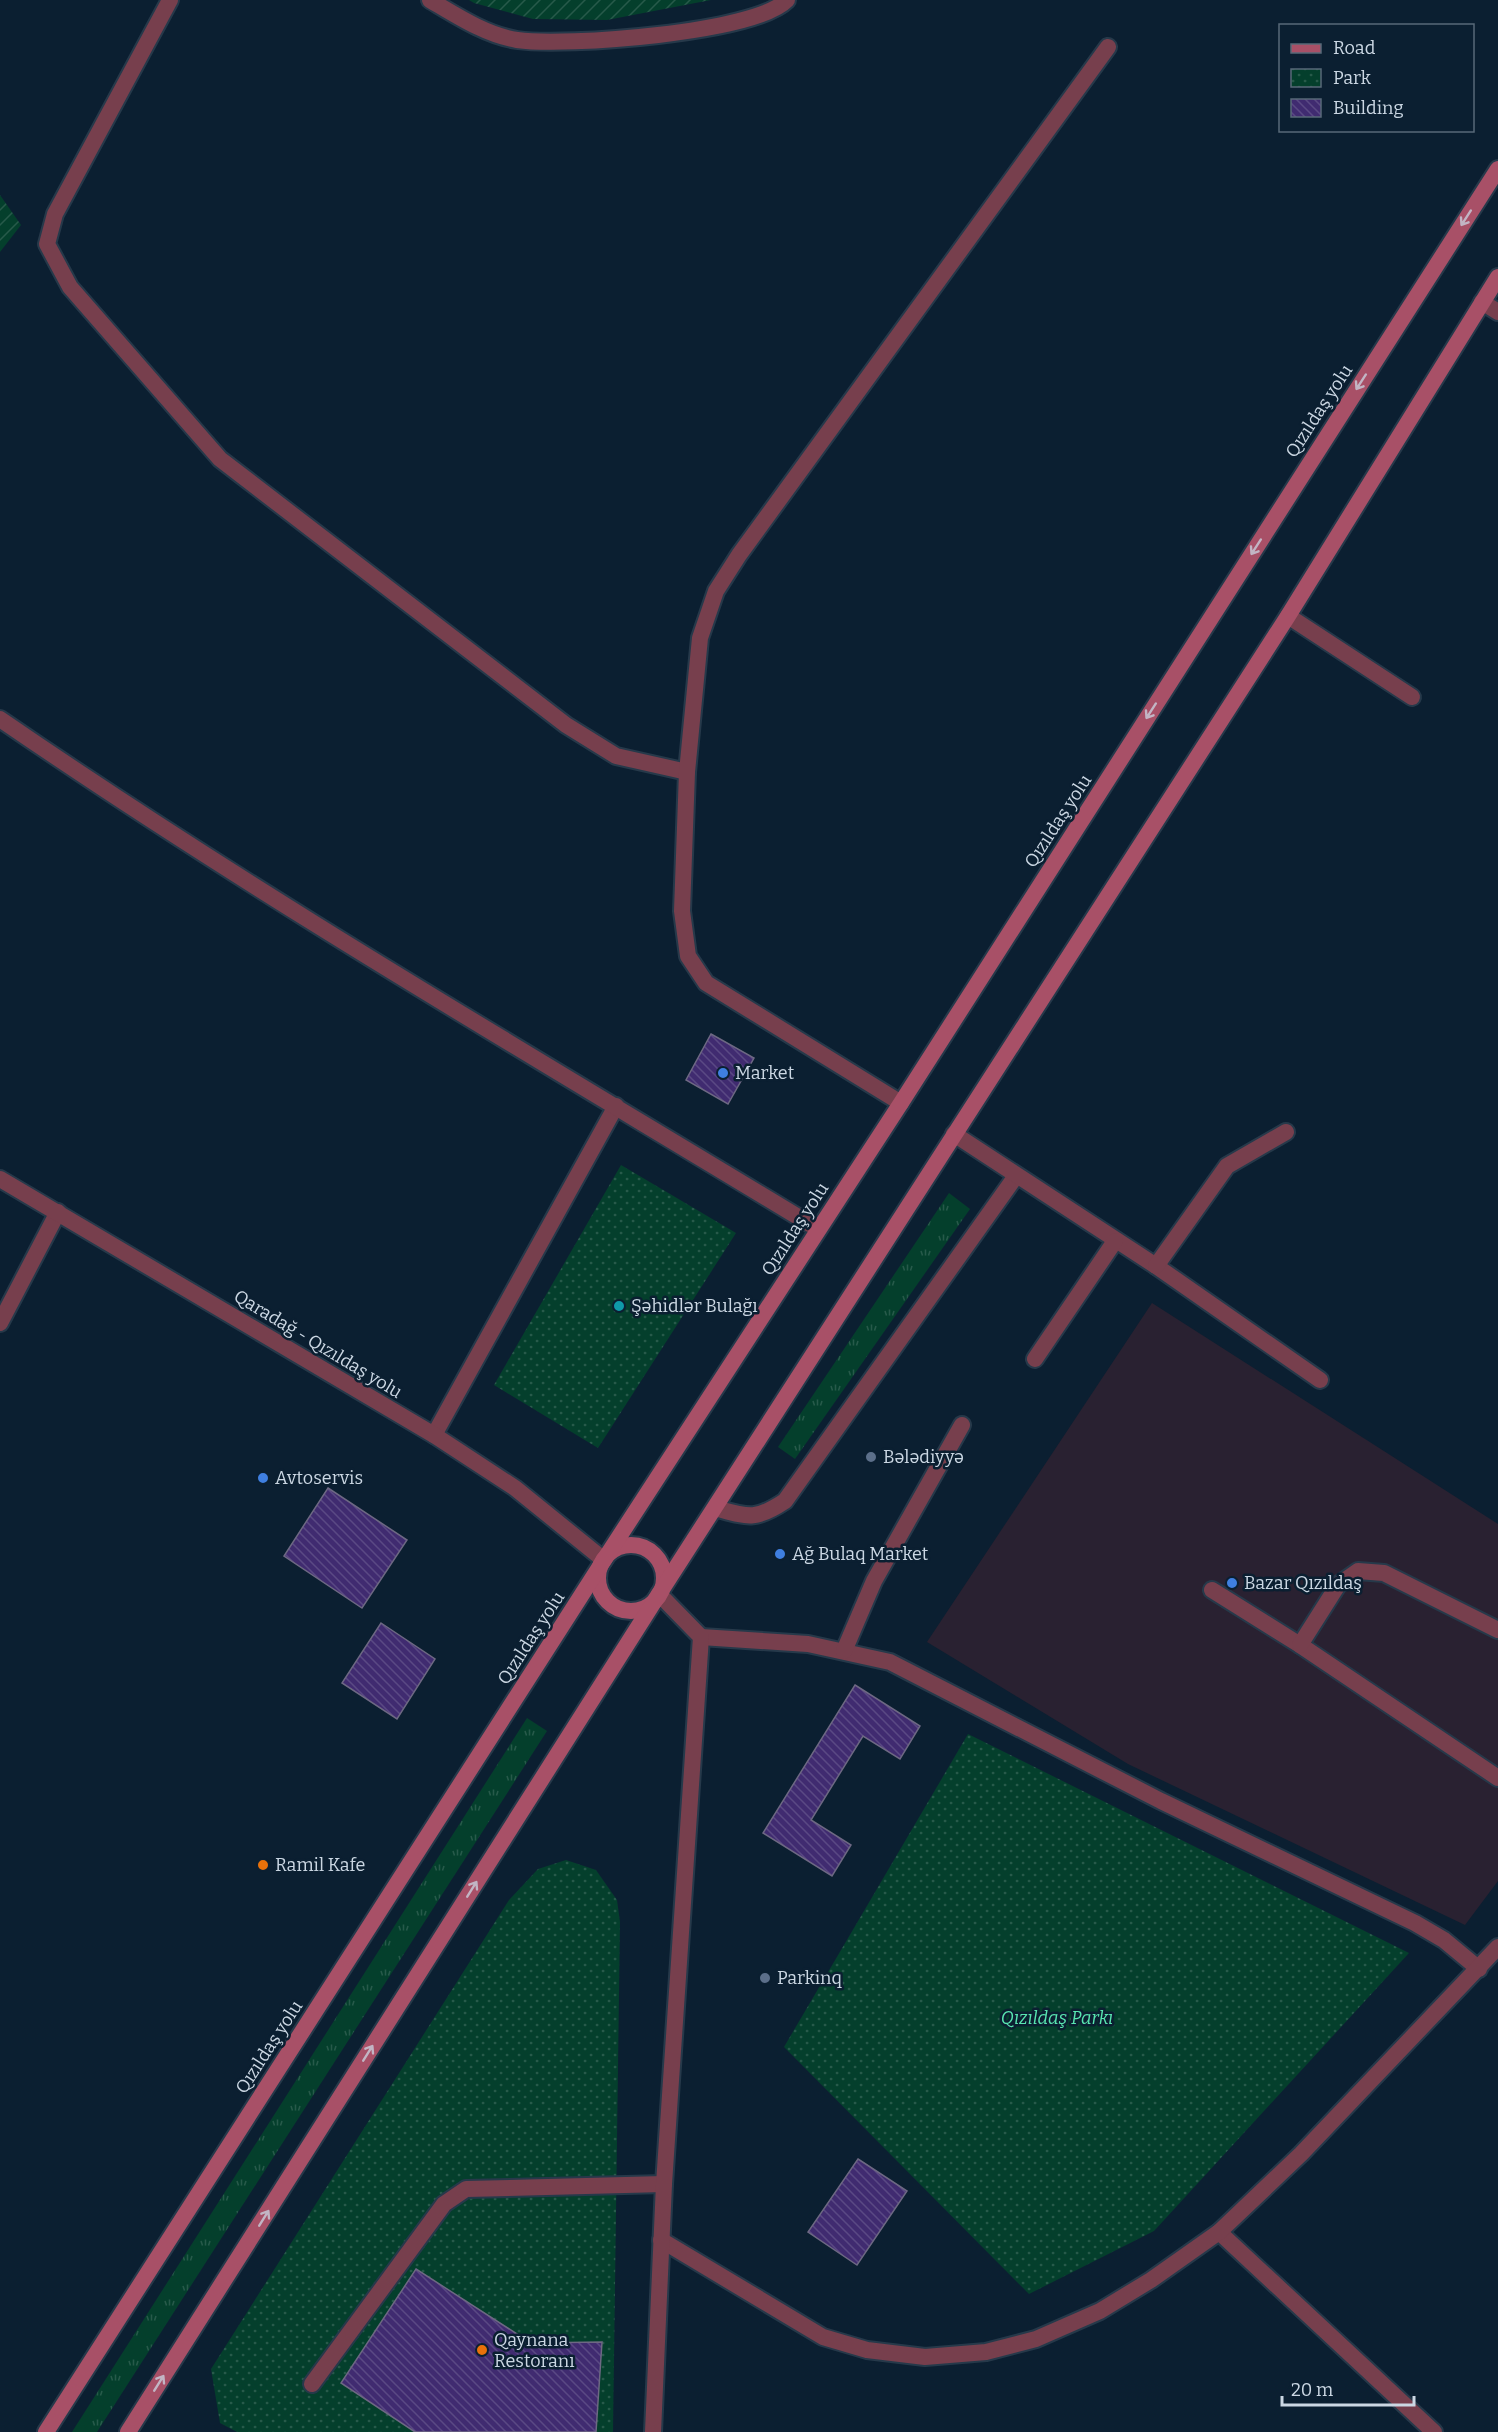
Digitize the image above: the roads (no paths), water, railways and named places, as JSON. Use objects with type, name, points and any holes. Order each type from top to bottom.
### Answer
[{"type":"main road","name":"Qızıldaş yolu","points":[[46,2432],[604,1560],[901,1103],[1498,169]]},
{"type":"main road","points":[[128,2432],[659,1594],[1288,616],[1498,277]]},
{"type":"main road","points":[[629,1545],[648,1550],[656,1556],[664,1575],[659,1594],[652,1603],[644,1608],[623,1610],[613,1606],[606,1599],[598,1580],[604,1560],[619,1547],[629,1545]]},
{"type":"street","points":[[170,0],[55,214],[47,244],[70,287],[220,459],[566,725],[616,756],[687,772]]},
{"type":"street","points":[[430,0],[468,23],[516,40],[562,42],[692,31],[748,20],[781,6],[787,0]]},
{"type":"street","points":[[901,1103],[706,983],[688,956],[682,911],[687,772],[700,639],[716,591],[739,555],[1108,47]]},
{"type":"street","points":[[1482,302],[1498,312]]},
{"type":"street","points":[[1288,616],[1412,697]]},
{"type":"street","points":[[0,719],[121,802],[326,932],[818,1229]]},
{"type":"street","points":[[435,1435],[616,1106]]},
{"type":"street","points":[[1156,1266],[1227,1166],[1286,1132]]},
{"type":"street","points":[[954,1134],[1156,1266],[1320,1380]]},
{"type":"street","points":[[715,1508],[748,1517],[768,1513],[785,1501],[1016,1176]]},
{"type":"street","name":"Qaradağ - Qızıldaş yolu","points":[[0,1179],[435,1435],[515,1488],[604,1560]]},
{"type":"street","points":[[0,1323],[58,1212]]},
{"type":"street","points":[[1035,1359],[1115,1241]]},
{"type":"street","points":[[844,1651],[874,1581],[962,1425]]},
{"type":"street","points":[[1300,1645],[1338,1585],[1358,1571],[1384,1573],[1498,1630]]},
{"type":"street","points":[[1212,1590],[1300,1645],[1498,1778]]},
{"type":"street","points":[[659,1594],[701,1637],[808,1644],[890,1662],[1161,1801],[1415,1923],[1444,1940],[1479,1969]]},
{"type":"street","points":[[652,2432],[664,2184],[701,1637]]},
{"type":"street","points":[[661,2240],[823,2337],[867,2350],[925,2357],[986,2352],[1036,2339],[1100,2311],[1151,2280],[1220,2232],[1301,2154],[1498,1947]]},
{"type":"street","points":[[312,2384],[444,2204],[466,2189],[664,2184]]},
{"type":"street","points":[[1220,2232],[1434,2432]]},
{"type":"place","name":"Market","points":[[723,1073]]},
{"type":"place","name":"Şəhidlər Bulağı","points":[[619,1306]]},
{"type":"place","name":"Bələdiyyə","points":[[871,1457]]},
{"type":"place","name":"Avtoservis","points":[[263,1478]]},
{"type":"place","name":"Ağ Bulaq Market","points":[[780,1554]]},
{"type":"place","name":"Bazar Qızıldaş","points":[[1232,1583]]},
{"type":"place","name":"Ramil Kafe","points":[[263,1865]]},
{"type":"place","name":"Parkinq","points":[[765,1978]]},
{"type":"place","name":"Qaynana Restoranı","points":[[482,2350]]},
{"type":"park label","name":"Qızıldaş Parkı","points":[[1057,2018]]}]
